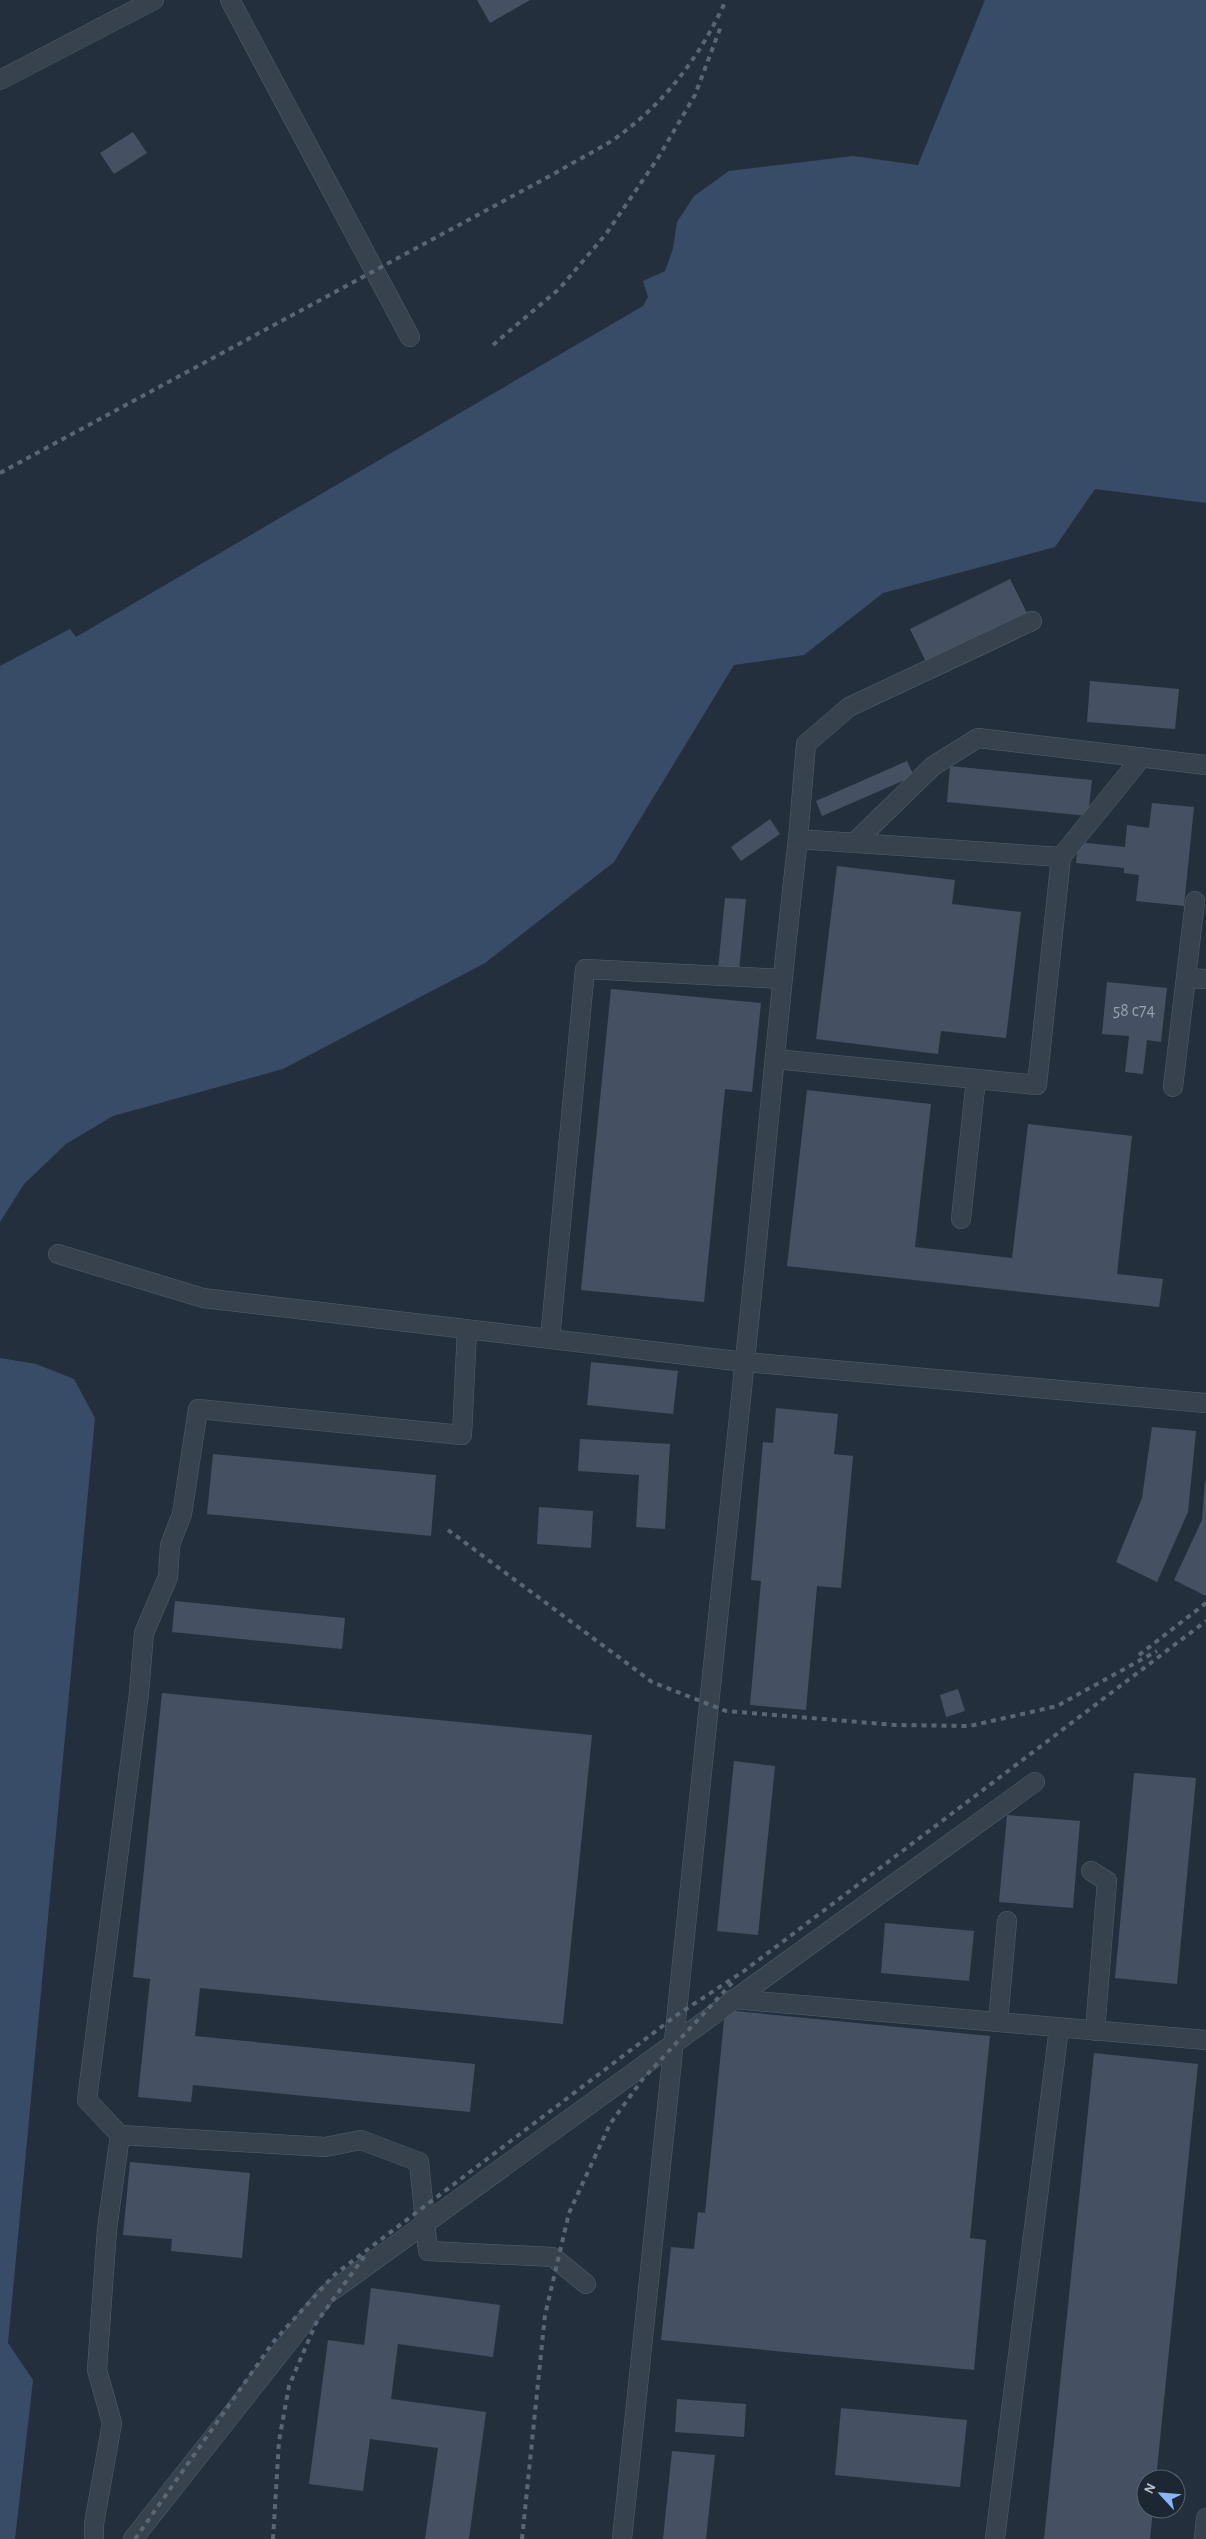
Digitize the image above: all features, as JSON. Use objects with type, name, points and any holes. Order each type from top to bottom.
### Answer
[{"type":"street","points":[[0,80],[154,0]]},
{"type":"street","points":[[230,0],[410,337]]},
{"type":"street","points":[[622,2539],[745,1362],[806,744],[849,707],[1032,622]]},
{"type":"street","points":[[854,843],[933,766],[978,738],[1206,765]]},
{"type":"street","points":[[775,1059],[1036,1084],[1061,857],[1142,757]]},
{"type":"street","points":[[798,839],[1061,857]]},
{"type":"street","points":[[1173,1087],[1196,901]]},
{"type":"street","points":[[550,1339],[585,969],[783,980]]},
{"type":"street","points":[[1186,978],[1206,979]]},
{"type":"street","points":[[961,1219],[976,1079]]},
{"type":"street","points":[[58,1254],[203,1298],[745,1362],[1206,1404]]},
{"type":"street","points":[[466,1329],[462,1435],[198,1409],[182,1514],[170,1545],[168,1577],[144,1633],[139,1693],[87,2100],[120,2135],[325,2147],[361,2140],[419,2162],[428,2251],[553,2257],[586,2284]]},
{"type":"street","points":[[133,2539],[325,2296],[1035,1782]]},
{"type":"street","points":[[1091,1871],[1107,1880],[1095,2031]]},
{"type":"street","points":[[998,2022],[1007,1921]]},
{"type":"street","points":[[734,1999],[1206,2040]]},
{"type":"street","points":[[995,2539],[1059,2028]]},
{"type":"street","points":[[94,2539],[94,2524],[112,2423],[97,2370],[107,2228],[120,2135]]},
{"type":"street","points":[[1204,2539],[1206,2518]]},
{"type":"water","points":[[985,0],[1206,0],[1206,503],[1095,489],[1055,547],[883,593],[804,655],[734,665],[614,862],[485,963],[283,1069],[113,1116],[66,1144],[24,1184],[0,1222],[0,666],[70,629],[76,637],[643,306],[648,297],[643,281],[665,271],[673,249],[677,222],[694,196],[729,171],[853,156],[918,165]]},
{"type":"water","points":[[0,1358],[36,1364],[74,1379],[95,1418],[8,2343],[33,2380],[15,2539],[0,2539]]},
{"type":"building","points":[[477,0],[530,0],[490,23]]},
{"type":"building","points":[[133,132],[147,153],[114,174],[100,153]]},
{"type":"building","points":[[1010,579],[1027,613],[926,662],[910,629]]},
{"type":"building","points":[[1090,681],[1179,689],[1175,729],[1087,722]]},
{"type":"building","points":[[907,761],[914,776],[822,816],[816,801]]},
{"type":"building","points":[[950,766],[1092,780],[1088,816],[947,802]]},
{"type":"building","points":[[1152,803],[1194,807],[1184,906],[1136,901],[1139,875],[1124,873],[1124,868],[1076,863],[1078,842],[1125,847],[1127,825],[1149,828]]},
{"type":"building","points":[[770,819],[780,834],[741,861],[731,847]]},
{"type":"building","points":[[837,866],[955,880],[952,904],[1021,912],[1006,1038],[941,1031],[938,1054],[816,1039]]},
{"type":"building","points":[[725,898],[746,899],[739,971],[718,969]]},
{"type":"building","points":[[1107,982],[1167,988],[1161,1042],[1147,1040],[1143,1074],[1125,1072],[1129,1036],[1102,1034]]},
{"type":"building","points":[[611,989],[761,1003],[752,1092],[725,1089],[704,1302],[581,1290]]},
{"type":"building","points":[[807,1090],[931,1104],[915,1247],[1012,1258],[1028,1124],[1132,1136],[1117,1274],[1163,1279],[1159,1307],[787,1266]]},
{"type":"building","points":[[591,1362],[678,1371],[673,1414],[587,1405]]},
{"type":"building","points":[[776,1408],[838,1414],[834,1454],[853,1456],[841,1588],[817,1586],[806,1710],[750,1705],[761,1581],[751,1580],[763,1442],[773,1443]]},
{"type":"building","points":[[1152,1427],[1196,1431],[1188,1512],[1157,1582],[1116,1562],[1142,1498]]},
{"type":"building","points":[[580,1439],[670,1444],[665,1529],[636,1527],[639,1475],[578,1471]]},
{"type":"building","points":[[213,1454],[436,1475],[431,1536],[207,1514]]},
{"type":"building","points":[[1205,1481],[1206,1596],[1174,1580],[1202,1520]]},
{"type":"building","points":[[539,1507],[593,1511],[591,1548],[537,1544]]},
{"type":"building","points":[[175,1601],[345,1618],[342,1649],[172,1632]]},
{"type":"building","points":[[958,1689],[965,1711],[946,1717],[940,1695]]},
{"type":"building","points":[[162,1693],[592,1735],[563,2024],[200,1988],[195,2036],[475,2064],[470,2112],[193,2085],[191,2102],[138,2097],[150,1979],[133,1977]]},
{"type":"building","points":[[734,1761],[775,1766],[758,1935],[717,1931]]},
{"type":"building","points":[[1134,1773],[1196,1778],[1177,1984],[1115,1978]]},
{"type":"building","points":[[1007,1815],[1080,1821],[1073,1908],[999,1902]]},
{"type":"building","points":[[885,1923],[974,1931],[969,1981],[881,1973]]},
{"type":"building","points":[[725,2010],[990,2036],[970,2238],[986,2240],[974,2370],[661,2340],[671,2247],[694,2249],[698,2212],[705,2213]]},
{"type":"building","points":[[1094,2053],[1198,2064],[1157,2469],[1136,2469],[1136,2519],[1152,2519],[1150,2539],[1044,2539]]},
{"type":"building","points":[[130,2162],[250,2173],[242,2258],[171,2251],[172,2239],[123,2235]]},
{"type":"building","points":[[371,2288],[500,2305],[493,2357],[398,2344],[391,2399],[486,2412],[469,2539],[425,2539],[438,2448],[370,2439],[363,2491],[309,2484],[328,2340],[364,2345]]},
{"type":"building","points":[[677,2399],[746,2404],[744,2437],[675,2432]]},
{"type":"building","points":[[841,2408],[967,2420],[960,2487],[835,2475]]},
{"type":"building","points":[[672,2451],[715,2455],[706,2539],[663,2539]]},
{"type":"railway","points":[[0,473],[609,143],[656,104],[684,72],[707,37],[726,0]]},
{"type":"railway","points":[[493,345],[560,288],[606,234],[658,158],[695,95],[721,26]]},
{"type":"railway","points":[[448,1530],[652,1682],[726,1711],[895,1725],[970,1726],[1057,1706],[1157,1651]]},
{"type":"railway","points":[[1139,1655],[1206,1603]]},
{"type":"railway","points":[[135,2539],[274,2341],[334,2275],[677,2015],[744,1971],[1206,1621]]},
{"type":"railway","points":[[522,2539],[545,2315],[569,2213],[610,2124],[642,2080],[732,1983]]},
{"type":"railway","points":[[273,2539],[279,2441],[289,2386],[316,2323],[366,2254]]}]
